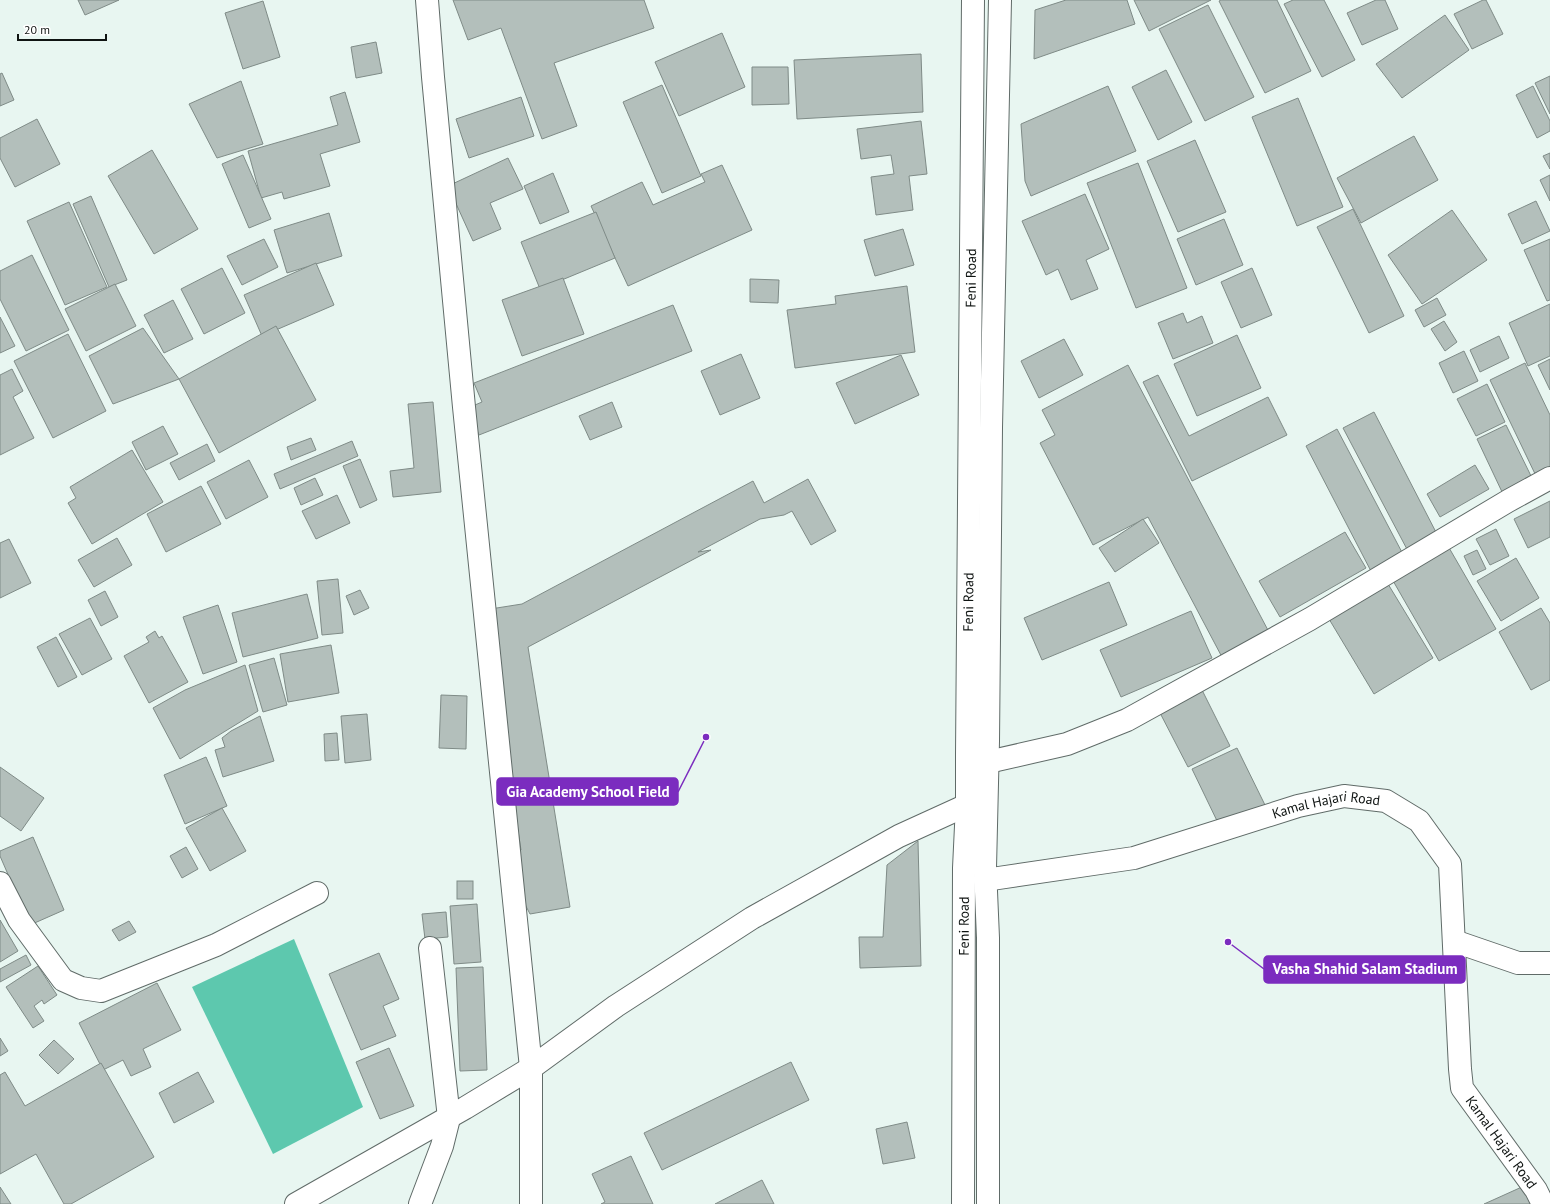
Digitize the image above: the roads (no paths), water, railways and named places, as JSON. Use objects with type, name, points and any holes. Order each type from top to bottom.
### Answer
[{"type":"street","points":[[427,0],[464,408],[532,1068],[531,1204]]},
{"type":"street","name":"Feni Road","points":[[963,1204],[964,876],[967,805],[974,0]]},
{"type":"street","points":[[988,1204],[988,938],[984,868],[988,762],[991,428],[1000,0]]},
{"type":"street","points":[[988,762],[1067,744],[1127,720],[1310,619],[1508,501],[1550,478]]},
{"type":"street","name":"Kamal Hajari Road","points":[[985,880],[1134,858],[1298,806],[1344,796],[1386,800],[1419,821],[1450,864],[1462,1088],[1536,1190],[1543,1204]]},
{"type":"street","points":[[296,1204],[449,1118],[532,1068],[616,1006],[752,918],[899,836],[967,805]]},
{"type":"street","points":[[0,883],[19,920],[63,980],[81,988],[101,991],[216,945],[317,893]]},
{"type":"street","points":[[1454,941],[1518,964],[1550,963]]},
{"type":"street","points":[[420,1204],[442,1146],[449,1118],[430,948]]},
{"type":"place","name":"Gia Academy School Field","points":[[706,737]]},
{"type":"place","name":"Vasha Shahid Salam Stadium","points":[[1228,942]]}]
